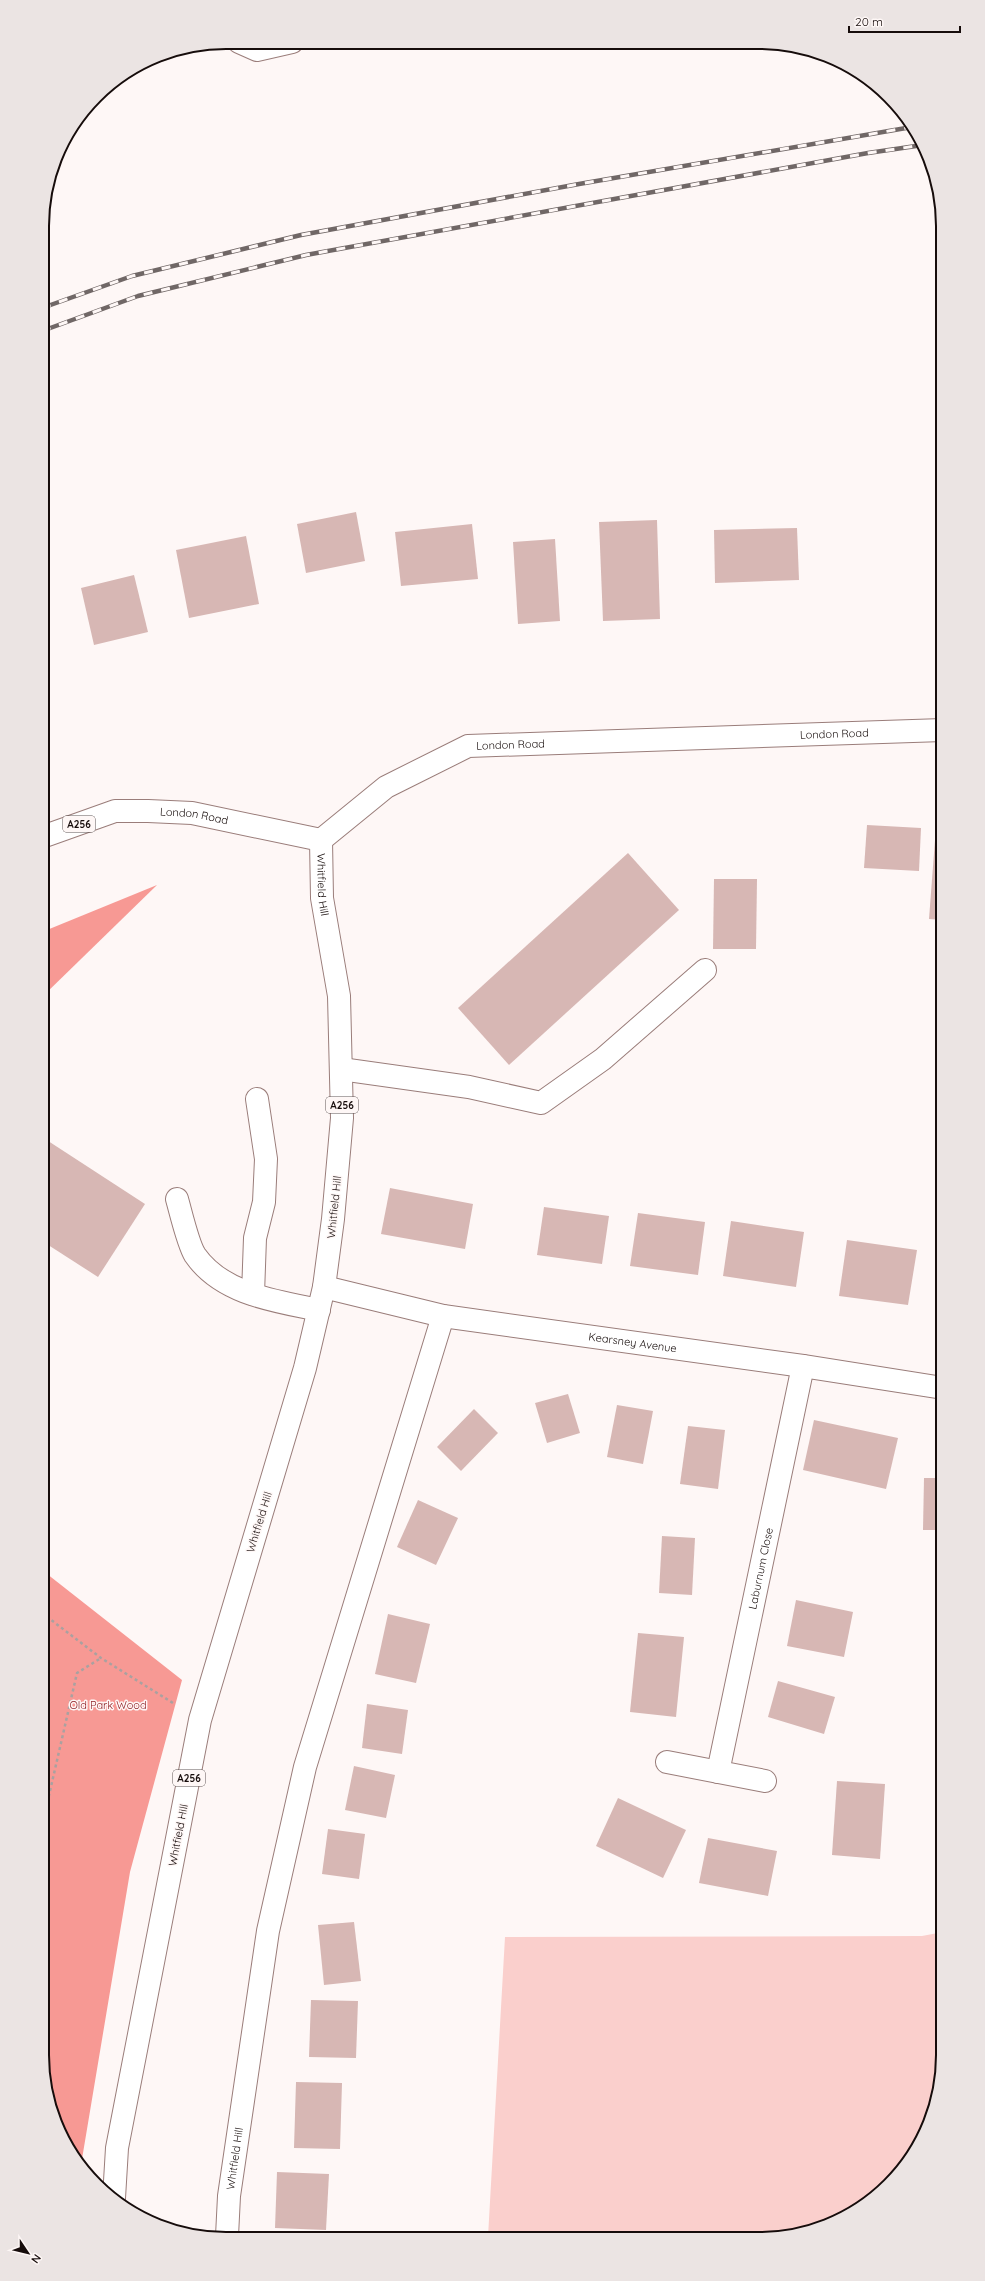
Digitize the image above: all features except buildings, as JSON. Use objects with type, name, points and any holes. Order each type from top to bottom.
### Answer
[{"type":"street","name":"London Road","points":[[49,835],[115,811],[148,810],[192,813],[285,831],[321,840],[386,787],[468,746],[936,730]]},
{"type":"street","name":"Whitfield Hill","points":[[114,2192],[117,2148],[200,1720],[305,1368],[324,1288],[333,1219],[342,1118],[339,996],[322,898],[321,840]]},
{"type":"street","points":[[341,1069],[469,1087],[542,1103],[603,1059],[705,970]]},
{"type":"street","points":[[253,1294],[255,1238],[264,1202],[266,1159],[257,1099]]},
{"type":"street","points":[[177,1199],[194,1254],[212,1274],[268,1300],[319,1310]]},
{"type":"street","name":"Kearsney Avenue","points":[[324,1288],[443,1316],[803,1366],[936,1387]]},
{"type":"street","name":"Whitfield Hill","points":[[228,2232],[229,2196],[268,1931],[305,1767],[443,1316]]},
{"type":"street","name":"Laburnum Close","points":[[718,1772],[803,1366]]},
{"type":"street","points":[[667,1762],[765,1781]]},
{"type":"path","points":[[49,1618],[100,1658],[200,1720]]},
{"type":"path","points":[[49,1795],[77,1673],[100,1658]]},
{"type":"shaded area","points":[[936,1933],[936,2066],[933,2089],[927,2112],[918,2133],[906,2153],[892,2172],[876,2188],[857,2202],[837,2214],[816,2223],[793,2229],[770,2232],[488,2232],[505,1937],[922,1936]]},
{"type":"green space","points":[[157,885],[49,990],[49,929]]},
{"type":"green space","name":"Old Park Wood","points":[[49,1576],[182,1680],[130,1872],[82,2158],[67,2133],[58,2112],[52,2089],[49,2066]]},
{"type":"railway","points":[[49,306],[132,276],[301,235],[579,184],[906,128]]},
{"type":"railway","points":[[49,328],[138,296],[306,255],[868,153],[917,146]]}]
